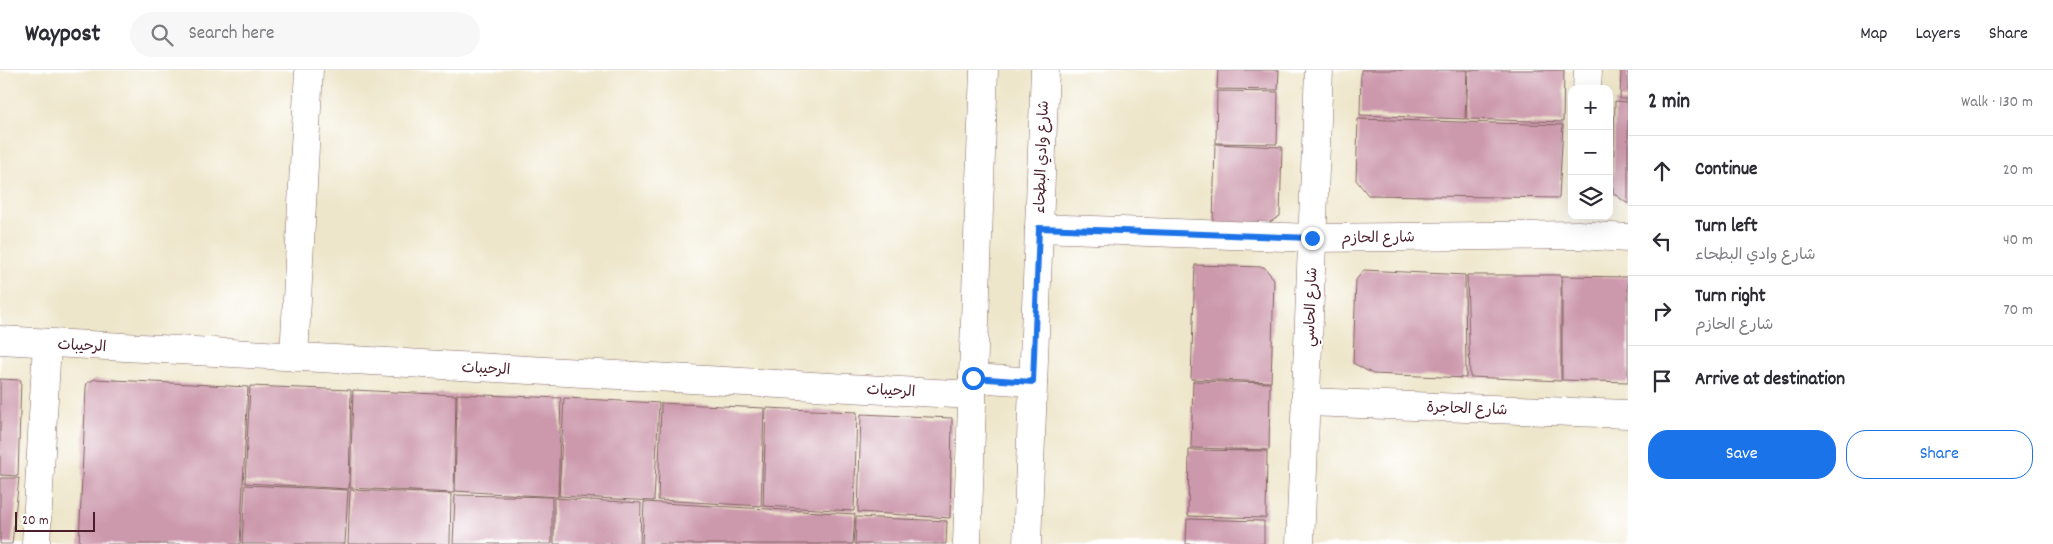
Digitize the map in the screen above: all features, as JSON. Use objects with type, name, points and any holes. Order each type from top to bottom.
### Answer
[{"type":"street","points":[[294,357],[310,70]]},
{"type":"street","points":[[967,544],[984,70]]},
{"type":"street","name":"شارع وادي البطحاء","points":[[1027,544],[1045,70]]},
{"type":"street","name":"شارع الحاسي","points":[[1300,544],[1319,70]]},
{"type":"street","points":[[1587,85],[1588,70]]},
{"type":"street","name":"شارع الحازم","points":[[1039,228],[1312,238],[1578,225],[1628,238]]},
{"type":"street","name":"الرحيبات","points":[[0,340],[294,357],[973,386],[1033,382]]},
{"type":"street","points":[[36,544],[47,342]]},
{"type":"street","name":"شارع الحاجرة","points":[[1307,402],[1628,414]]},
{"type":"building","points":[[1218,70],[1279,70],[1278,90],[1217,89]]},
{"type":"building","points":[[1361,70],[1467,70],[1465,119],[1360,115]]},
{"type":"building","points":[[1468,70],[1564,70],[1563,122],[1466,119]]},
{"type":"building","points":[[1621,70],[1628,70],[1628,99],[1620,99]]},
{"type":"building","points":[[1217,91],[1278,92],[1277,144],[1216,143]]},
{"type":"building","points":[[1615,101],[1628,102],[1628,204],[1613,193]]},
{"type":"building","points":[[1358,119],[1563,125],[1559,198],[1368,195],[1356,180]]},
{"type":"building","points":[[1215,144],[1282,147],[1280,216],[1263,226],[1213,224]]},
{"type":"building","points":[[1195,265],[1264,267],[1274,279],[1271,382],[1191,379]]},
{"type":"building","points":[[1364,270],[1465,275],[1466,378],[1373,374],[1353,363],[1356,280]]},
{"type":"building","points":[[1467,275],[1561,275],[1561,381],[1470,377]]},
{"type":"building","points":[[1562,276],[1628,277],[1628,382],[1562,380]]},
{"type":"building","points":[[0,379],[21,380],[18,476],[0,475]]},
{"type":"building","points":[[95,379],[248,387],[240,544],[79,544],[86,388],[87,383]]},
{"type":"building","points":[[1193,381],[1270,383],[1269,450],[1191,448]]},
{"type":"building","points":[[250,386],[351,390],[349,489],[245,483]]},
{"type":"building","points":[[353,390],[456,395],[454,493],[350,488]]},
{"type":"building","points":[[457,394],[561,398],[558,497],[455,491]]},
{"type":"building","points":[[564,398],[659,403],[654,501],[559,496]]},
{"type":"building","points":[[661,403],[764,408],[761,506],[658,500]]},
{"type":"building","points":[[766,408],[857,412],[854,511],[763,506]]},
{"type":"building","points":[[861,414],[952,418],[950,518],[858,512]]},
{"type":"building","points":[[1189,450],[1267,451],[1266,518],[1188,516]]},
{"type":"building","points":[[0,478],[19,478],[12,544],[0,544]]},
{"type":"building","points":[[245,485],[348,490],[345,544],[242,544]]},
{"type":"building","points":[[350,490],[451,494],[450,544],[348,544]]},
{"type":"building","points":[[455,495],[552,497],[552,544],[453,544]]},
{"type":"building","points":[[554,498],[641,503],[640,544],[554,544]]},
{"type":"building","points":[[644,502],[855,514],[853,544],[642,544]]},
{"type":"building","points":[[856,517],[947,521],[946,544],[855,544]]},
{"type":"building","points":[[1187,519],[1264,521],[1264,544],[1186,544]]},
{"type":"route","points":[[973,378],[1033,382],[1039,228],[1312,238]]}]
